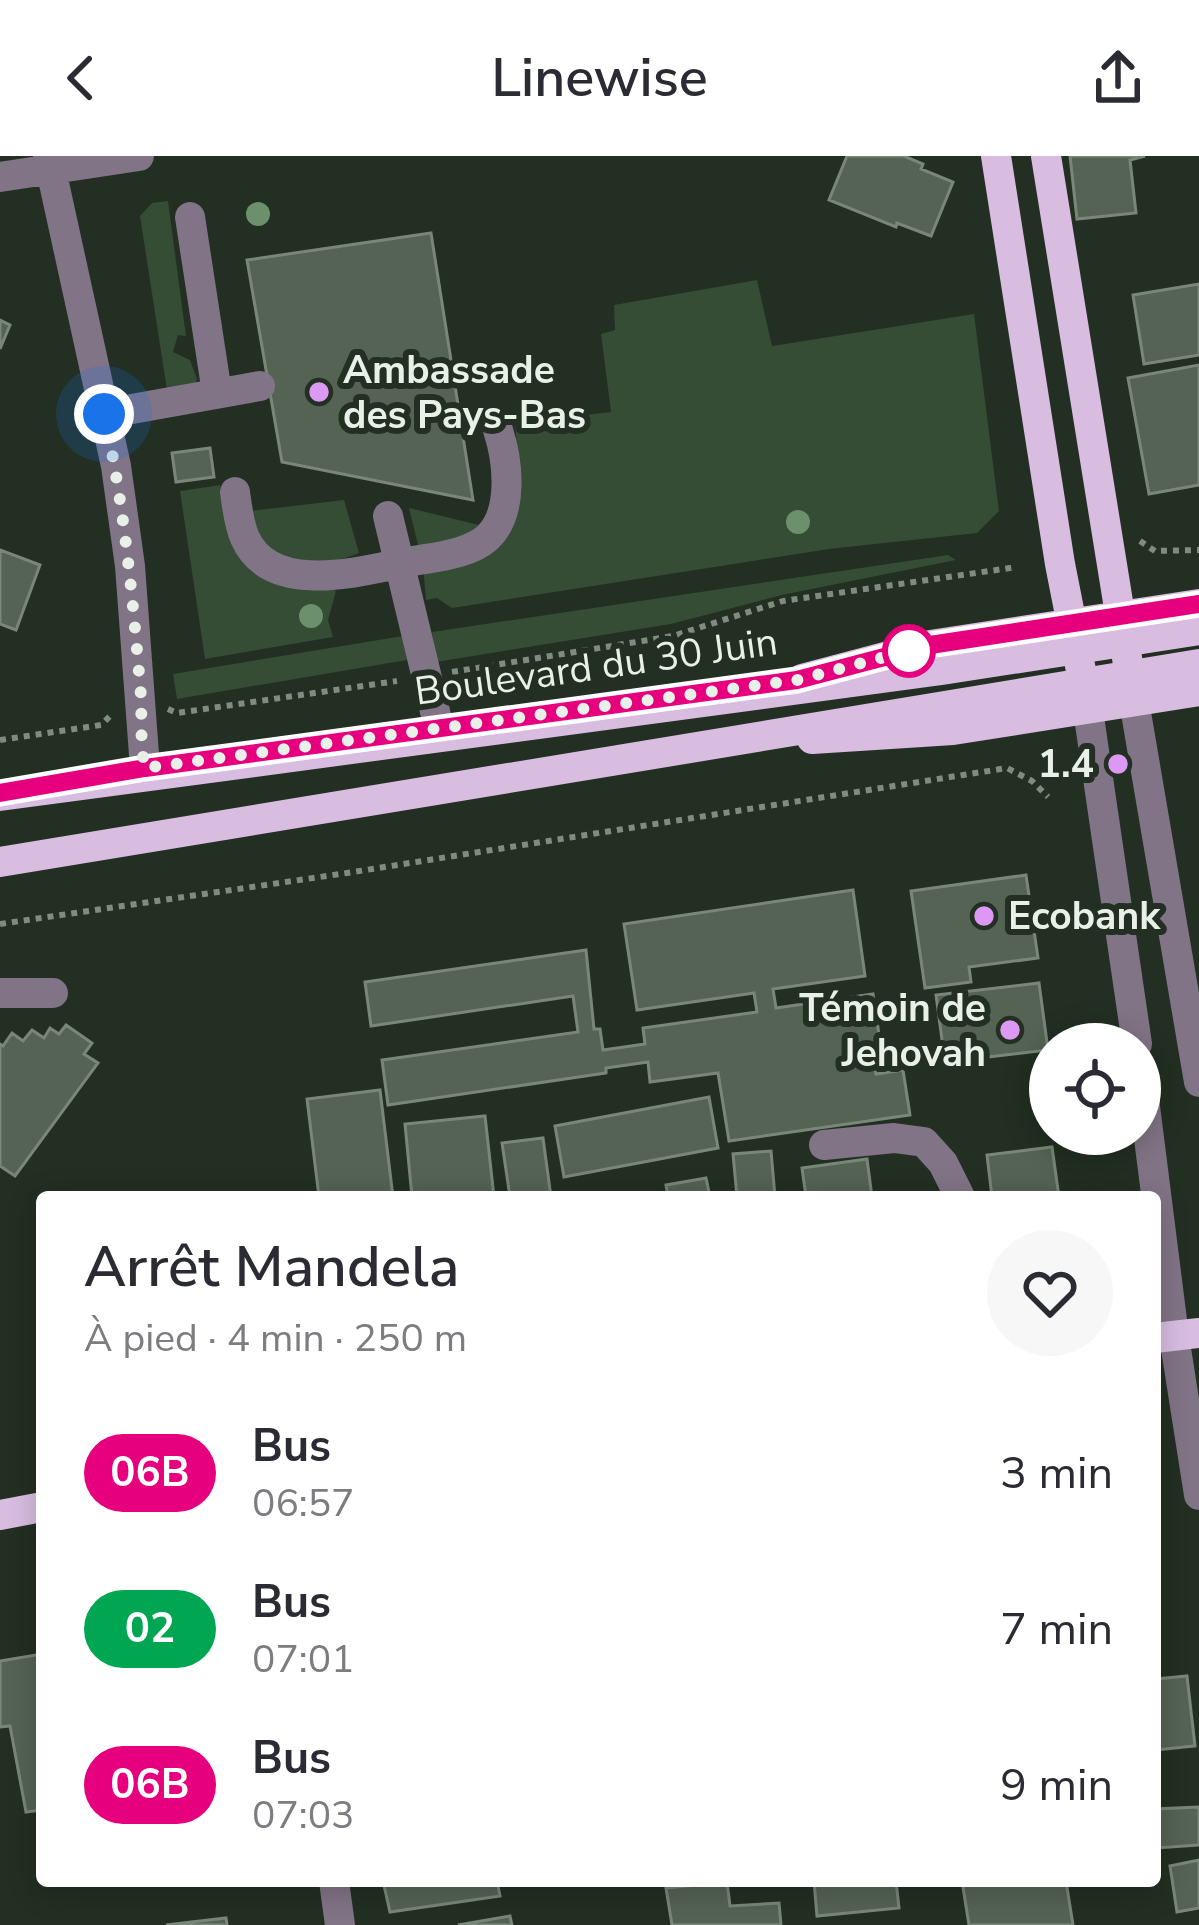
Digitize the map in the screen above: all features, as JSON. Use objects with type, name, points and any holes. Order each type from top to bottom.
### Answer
[{"type":"main road","points":[[995,156],[1088,710]]},
{"type":"main road","points":[[1046,156],[1134,701]]},
{"type":"main road","name":"Boulevard du 30 Juin","points":[[0,795],[145,768],[797,680],[930,645],[1199,604]]},
{"type":"main road","points":[[0,795],[942,670],[1199,630]]},
{"type":"main road","points":[[930,645],[972,651],[985,667],[986,706],[978,717],[952,730]]},
{"type":"main road","points":[[0,863],[1199,664]]},
{"type":"main road","points":[[0,863],[804,740],[952,730],[1199,691]]},
{"type":"main road","points":[[0,1515],[36,1509]]},
{"type":"street","points":[[0,177],[48,163],[139,156]]},
{"type":"street","points":[[48,163],[116,466],[130,566],[145,768]]},
{"type":"street","points":[[190,217],[217,393]]},
{"type":"street","points":[[104,414],[260,386]]},
{"type":"street","points":[[235,492],[244,538],[262,559],[285,571],[331,576],[447,555],[489,536],[503,512],[506,472],[498,430]]},
{"type":"street","points":[[388,516],[439,728]]},
{"type":"street","points":[[1134,701],[1199,1082]]},
{"type":"street","points":[[1088,710],[1134,1023]]},
{"type":"street","points":[[0,993],[53,993]]},
{"type":"street","points":[[824,1145],[894,1138],[924,1142],[943,1163],[957,1191]]},
{"type":"street","points":[[1152,1155],[1157,1191]]},
{"type":"street","points":[[1161,1224],[1199,1495]]},
{"type":"street","points":[[335,1887],[340,1925]]},
{"type":"path","points":[[154,703],[177,713],[425,677],[673,636],[783,602],[1017,567]]},
{"type":"path","points":[[0,740],[101,725],[114,711]]},
{"type":"path","points":[[0,923],[1007,768],[1032,781],[1048,797]]},
{"type":"green space","points":[[168,201],[186,336],[178,335],[173,352],[190,360],[197,379],[194,387],[167,390],[140,216],[152,203]]},
{"type":"green space","points":[[757,280],[772,346],[974,314],[999,511],[977,533],[829,549],[452,608],[437,598],[426,600],[423,566],[445,565],[520,482],[515,423],[611,412],[601,334],[615,330],[614,305]]},
{"type":"green space","points":[[220,485],[227,529],[336,591],[328,620],[333,637],[205,659],[180,491]]},
{"type":"green space","points":[[344,500],[359,553],[334,561],[300,561],[265,550],[250,511]]},
{"type":"green space","points":[[409,508],[479,525],[461,538],[418,545]]},
{"type":"green space","points":[[948,555],[956,560],[782,595],[671,624],[436,662],[432,632]]},
{"type":"green space","points":[[403,636],[407,660],[177,699],[173,674]]},
{"type":"building","points":[[847,156],[904,156],[953,182],[931,236],[829,200]]},
{"type":"building","points":[[1070,156],[1145,156],[1130,160],[1136,213],[1077,219]]},
{"type":"building","points":[[431,233],[473,500],[282,462],[247,260]]},
{"type":"building","points":[[1199,284],[1199,355],[1144,364],[1133,295]]},
{"type":"building","points":[[0,320],[10,325],[0,349]]},
{"type":"building","points":[[1199,365],[1199,485],[1149,494],[1128,378]]},
{"type":"building","points":[[210,448],[214,477],[176,482],[172,453]]},
{"type":"building","points":[[0,550],[40,565],[16,630],[0,624]]},
{"type":"building","points":[[1026,875],[1038,958],[969,967],[971,982],[925,988],[911,891]]},
{"type":"building","points":[[853,890],[865,976],[773,989],[776,1008],[873,994],[882,1055],[873,1056],[876,1074],[903,1070],[910,1115],[729,1141],[718,1073],[650,1082],[648,1062],[606,1068],[606,1073],[388,1105],[382,1060],[578,1032],[573,996],[371,1026],[365,982],[586,950],[594,1029],[600,1029],[603,1050],[645,1044],[643,1028],[757,1012],[754,993],[637,1010],[624,924]]},
{"type":"building","points":[[1039,983],[1044,1023],[1029,1023],[1029,1052],[945,1062],[936,995]]},
{"type":"building","points":[[66,1025],[92,1043],[84,1054],[98,1063],[15,1176],[0,1166],[0,1044],[12,1033],[23,1041],[32,1030],[44,1038],[50,1028],[59,1034]]},
{"type":"building","points":[[380,1090],[392,1191],[318,1191],[307,1099]]},
{"type":"building","points":[[709,1097],[718,1148],[564,1177],[555,1126]]},
{"type":"building","points":[[485,1116],[493,1191],[411,1191],[405,1124]]},
{"type":"building","points":[[543,1138],[550,1191],[509,1191],[502,1143]]},
{"type":"building","points":[[1029,1150],[1029,1155],[1053,1155],[1058,1191],[991,1191],[987,1155]]},
{"type":"building","points":[[771,1151],[774,1191],[736,1191],[733,1154]]},
{"type":"building","points":[[867,1159],[871,1191],[805,1191],[802,1168]]},
{"type":"building","points":[[706,1178],[709,1191],[667,1191],[666,1185]]},
{"type":"building","points":[[36,1655],[36,1811],[26,1812],[10,1726],[0,1727],[0,1661]]},
{"type":"building","points":[[1187,1676],[1195,1746],[1161,1749],[1161,1678]]},
{"type":"building","points":[[1199,1807],[1199,1845],[1161,1848],[1161,1809]]},
{"type":"building","points":[[1199,1860],[1199,1908],[1177,1912],[1170,1866]]},
{"type":"building","points":[[384,1887],[498,1887],[500,1896],[390,1912]]},
{"type":"building","points":[[728,1887],[730,1906],[779,1903],[781,1925],[672,1925],[666,1888]]},
{"type":"building","points":[[815,1887],[897,1887],[899,1908],[817,1916]]},
{"type":"building","points":[[963,1887],[1067,1887],[1073,1925],[969,1925]]},
{"type":"building","points":[[510,1916],[512,1925],[458,1925]]},
{"type":"building","points":[[226,1918],[227,1925],[166,1925]]},
{"type":"bus line","name":"06B","points":[[0,793],[145,768],[797,680],[930,645],[1199,604]]},
{"type":"place","name":"Ambassade des Pays-Bas","points":[[319,392]]},
{"type":"place","name":"1.4","points":[[1118,764]]},
{"type":"place","name":"Ecobank","points":[[984,916]]},
{"type":"place","name":"Témoin de Jehovah","points":[[1010,1030]]},
{"type":"route","points":[[104,414],[130,566],[145,768],[797,680],[930,645],[909,651]]}]
